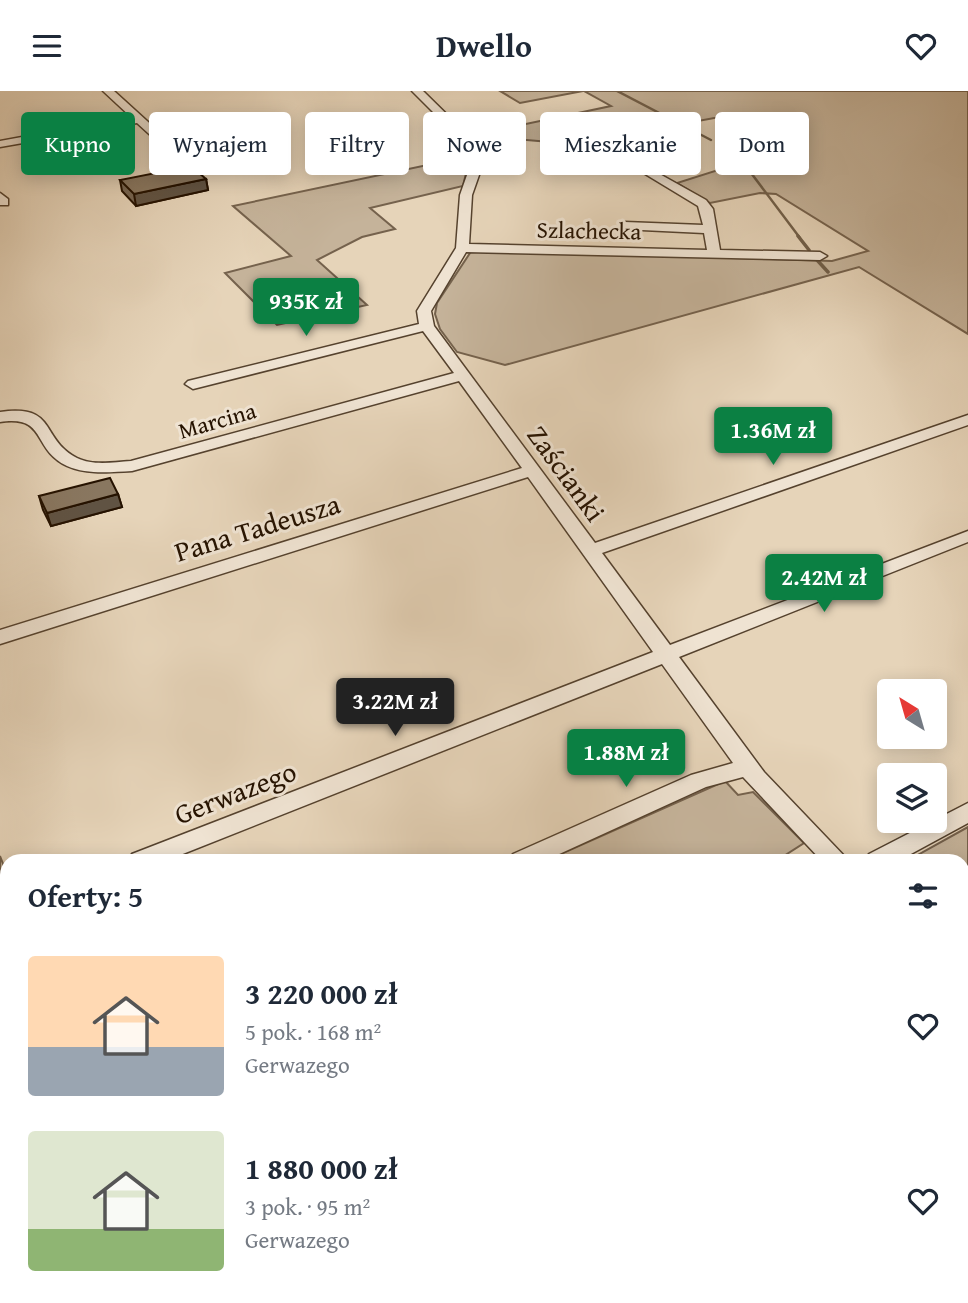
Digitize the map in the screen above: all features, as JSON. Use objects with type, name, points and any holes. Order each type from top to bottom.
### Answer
[{"type":"street","points":[[108,91],[149,128]]},
{"type":"street","points":[[193,384],[427,326],[424,311],[462,248],[466,195],[479,158],[475,148],[417,91]]},
{"type":"street","points":[[0,144],[139,119]]},
{"type":"street","points":[[655,175],[702,203],[707,209],[714,254]]},
{"type":"street","name":"Szlachecka","points":[[625,226],[710,229]]},
{"type":"street","name":"Szlachecka","points":[[462,248],[820,256]]},
{"type":"street","name":"Zaścianki","points":[[427,326],[748,767],[830,854]]},
{"type":"street","name":"Marcina","points":[[0,417],[20,414],[35,419],[51,446],[66,460],[83,467],[132,466],[464,375]]},
{"type":"street","points":[[591,551],[968,420]]},
{"type":"street","name":"Pana Tadeusza","points":[[0,637],[531,471]]},
{"type":"street","name":"Gerwazego","points":[[158,854],[968,536]]},
{"type":"street","points":[[537,854],[699,781],[748,767]]},
{"type":"street","points":[[890,854],[968,812]]},
{"type":"shaded area","points":[[500,91],[583,91],[520,103]]},
{"type":"shaded area","points":[[584,91],[968,91],[968,334],[859,267],[505,365],[457,352],[440,329],[435,314],[437,303],[472,250],[832,261],[868,251],[776,194],[760,193],[710,203],[677,183],[715,171],[715,175],[809,175],[809,112],[715,112],[715,118],[701,120],[701,112],[583,112],[611,106]]},
{"type":"shaded area","points":[[540,121],[540,141],[526,140],[526,124]]},
{"type":"shaded area","points":[[423,166],[423,175],[466,175],[463,186],[370,208],[395,229],[362,237],[317,260],[367,305],[277,325],[225,273],[291,256],[233,206],[380,175],[409,175],[409,169]]},
{"type":"shaded area","points":[[725,781],[738,795],[753,792],[804,843],[787,854],[561,854]]},
{"type":"shaded area","points":[[968,827],[968,854],[920,854]]},
{"type":"building","points":[[149,174],[201,175],[206,179],[134,194],[120,180]]},
{"type":"building","points":[[110,478],[118,494],[47,513],[39,496]]},
{"type":"waterway","points":[[617,91],[711,140]]},
{"type":"waterway","points":[[753,175],[800,238]]},
{"type":"waterway","points":[[798,236],[809,250]]},
{"type":"waterway","points":[[817,260],[828,272]]}]
